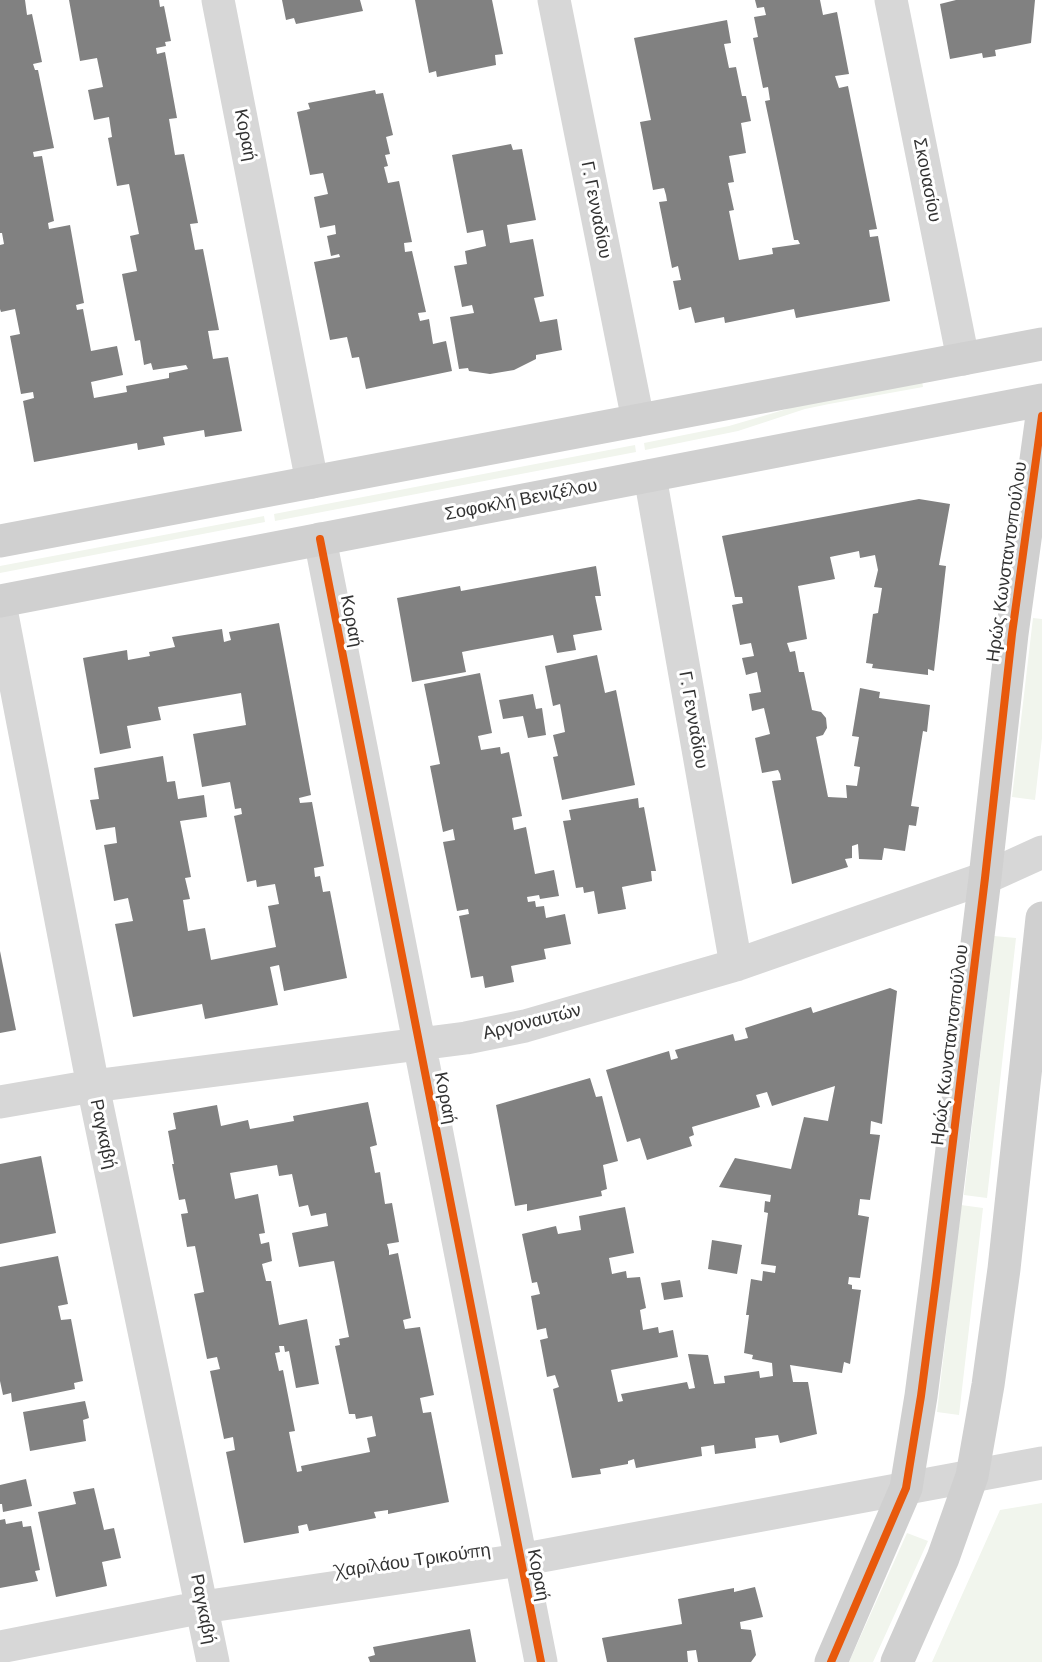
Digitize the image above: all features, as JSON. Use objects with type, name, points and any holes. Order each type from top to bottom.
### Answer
[{"type":"street","name":"Κοραή","points":[[218,0],[312,482]]},
{"type":"street","name":"Γ. Γενναδίου","points":[[554,0],[638,420]]},
{"type":"street","name":"Σκουασίου","points":[[891,0],[963,359]]},
{"type":"street","points":[[0,541],[1042,344]]},
{"type":"street","name":"Σοφοκλή Βενιζέλου","points":[[0,602],[1042,400]]},
{"type":"street","name":"Ηρώς Κωνσταντοπούλου","points":[[831,1662],[906,1488],[935,1293],[1012,634],[1042,416]]},
{"type":"street","name":"Γ. Γενναδίου","points":[[650,476],[736,965]]},
{"type":"street","name":"Κοραή","points":[[320,539],[541,1662]]},
{"type":"street","name":"Ραγκαβή","points":[[0,602],[93,1086],[213,1662]]},
{"type":"street","name":"Αργοναυτών","points":[[0,1102],[93,1086],[420,1045],[525,1026],[736,965],[985,878],[1042,852]]},
{"type":"street","points":[[897,1662],[943,1558],[972,1476],[988,1385],[1004,1269],[1042,918]]},
{"type":"street","name":"Χαριλάου Τρικούπη","points":[[0,1647],[203,1607],[520,1560],[1042,1463]]},
{"type":"shaded area","points":[[922,381],[923,387],[805,409],[738,431],[645,450],[644,443],[729,426],[828,397]]},
{"type":"shaded area","points":[[635,445],[636,452],[275,521],[274,514]]},
{"type":"shaded area","points":[[264,516],[265,522],[0,573],[0,566]]},
{"type":"shaded area","points":[[1033,618],[1042,619],[1042,738],[1035,800],[1012,797]]},
{"type":"shaded area","points":[[994,936],[1016,938],[987,1198],[964,1195]]},
{"type":"shaded area","points":[[961,1205],[983,1208],[959,1415],[937,1412]]},
{"type":"shaded area","points":[[1042,1503],[1042,1662],[932,1662],[1000,1510]]},
{"type":"shaded area","points":[[907,1533],[928,1541],[873,1662],[849,1662]]},
{"type":"building","points":[[0,0],[25,0],[27,15],[32,14],[42,62],[33,64],[35,70],[38,70],[54,148],[33,152],[34,157],[42,156],[54,221],[48,223],[49,229],[70,225],[84,303],[76,305],[77,310],[83,309],[91,351],[117,346],[123,375],[91,382],[94,398],[127,392],[126,386],[169,378],[169,373],[188,369],[186,365],[153,370],[151,363],[144,365],[140,340],[135,341],[122,274],[137,271],[130,236],[139,234],[129,184],[117,186],[108,138],[112,137],[109,117],[94,120],[88,90],[103,87],[97,58],[80,61],[69,0],[159,0],[160,7],[164,6],[171,41],[165,42],[166,46],[156,48],[157,54],[165,52],[177,118],[169,119],[175,155],[184,154],[198,223],[190,224],[195,250],[203,249],[219,330],[208,331],[213,359],[228,357],[242,431],[205,437],[204,430],[163,437],[165,445],[138,450],[137,443],[34,462],[23,401],[34,398],[33,392],[21,394],[10,336],[20,334],[15,309],[1,312],[0,309],[0,245],[4,244],[2,233],[0,233]]},
{"type":"building","points":[[282,0],[360,0],[363,11],[296,24],[294,18],[286,20]]},
{"type":"building","points":[[415,0],[492,0],[503,54],[495,55],[496,65],[437,77],[436,71],[429,73]]},
{"type":"building","points":[[755,0],[820,0],[823,15],[837,12],[849,74],[835,76],[839,88],[848,86],[877,229],[869,230],[870,237],[878,236],[890,301],[796,318],[794,309],[725,323],[724,317],[695,323],[691,307],[679,310],[673,281],[681,280],[678,266],[672,268],[659,202],[667,201],[666,195],[664,188],[653,190],[640,122],[651,120],[634,38],[727,20],[731,43],[724,44],[729,68],[736,67],[742,96],[746,96],[751,121],[741,123],[746,153],[729,156],[734,182],[728,183],[734,210],[729,211],[739,260],[773,254],[772,248],[800,244],[798,240],[794,240],[765,101],[770,100],[768,87],[763,88],[753,38],[758,37],[754,17],[766,15],[764,7],[757,8]]},
{"type":"building","points":[[956,0],[1035,0],[1031,43],[995,50],[996,56],[983,58],[982,53],[950,59],[940,4]]},
{"type":"building","points":[[375,90],[376,94],[383,93],[393,135],[386,137],[390,154],[385,155],[388,166],[384,167],[388,183],[399,181],[412,242],[404,243],[405,252],[412,251],[426,312],[418,313],[420,321],[429,319],[433,344],[446,341],[452,371],[366,389],[359,357],[352,358],[347,337],[330,340],[314,262],[340,257],[339,254],[331,256],[327,236],[336,234],[335,225],[320,228],[314,197],[328,194],[323,173],[310,175],[297,112],[310,109],[308,103]]},
{"type":"building","points":[[511,144],[513,150],[522,149],[536,220],[507,225],[510,243],[533,239],[544,296],[534,298],[540,322],[557,319],[562,350],[536,355],[536,359],[514,370],[490,374],[469,371],[468,368],[459,369],[450,317],[474,313],[472,305],[462,307],[454,266],[467,264],[465,251],[486,246],[483,230],[467,233],[452,155]]},
{"type":"building","points":[[919,499],[950,504],[939,565],[946,566],[934,671],[928,669],[928,675],[872,668],[873,664],[866,663],[873,614],[878,613],[882,588],[874,587],[878,570],[875,555],[860,558],[859,551],[830,557],[835,579],[798,586],[807,639],[787,643],[790,652],[795,651],[799,672],[804,672],[812,710],[821,712],[826,718],[827,728],[823,735],[816,737],[828,797],[847,798],[846,785],[857,786],[860,767],[854,766],[859,737],[852,736],[860,688],[880,692],[879,698],[930,705],[927,732],[923,731],[911,806],[919,807],[916,826],[909,825],[905,851],[884,848],[882,860],[859,859],[858,844],[852,846],[852,858],[845,859],[848,867],[792,884],[772,781],[781,780],[780,774],[778,770],[762,773],[755,738],[770,734],[764,708],[752,711],[749,694],[761,692],[757,672],[746,675],[742,658],[754,656],[751,643],[740,645],[732,605],[743,603],[742,597],[735,597],[722,536]]},
{"type":"building","points":[[596,566],[601,596],[595,596],[602,630],[573,635],[576,650],[557,653],[553,635],[472,650],[462,652],[466,672],[412,682],[397,598],[460,586],[461,591]]},
{"type":"building","points":[[279,623],[311,795],[299,798],[300,803],[312,802],[324,866],[314,868],[315,877],[320,876],[323,892],[330,891],[347,978],[284,991],[279,965],[270,967],[278,1005],[205,1019],[202,1004],[133,1017],[115,924],[133,921],[128,898],[114,901],[104,845],[117,843],[115,827],[96,830],[90,800],[99,799],[94,768],[163,756],[167,782],[175,781],[178,799],[204,795],[207,817],[180,821],[191,877],[185,878],[190,899],[183,900],[188,931],[205,928],[211,960],[276,947],[268,906],[279,904],[275,884],[257,887],[256,880],[247,882],[234,816],[242,814],[241,808],[235,809],[230,782],[202,787],[193,734],[246,725],[241,693],[158,707],[161,720],[127,726],[131,748],[100,754],[83,658],[127,650],[128,660],[150,656],[149,652],[175,647],[172,637],[222,629],[224,642],[231,640],[229,632]]},
{"type":"building","points":[[597,655],[605,693],[616,690],[635,785],[562,800],[553,757],[558,756],[553,735],[565,732],[560,704],[553,706],[545,666]]},
{"type":"building","points":[[480,673],[492,733],[478,736],[481,750],[500,747],[501,754],[509,752],[522,816],[512,818],[514,830],[526,827],[535,874],[554,870],[559,896],[540,899],[539,895],[527,897],[528,902],[535,901],[536,907],[544,906],[546,918],[565,914],[571,944],[544,949],[546,959],[511,966],[514,982],[485,988],[483,976],[471,978],[459,916],[469,914],[468,909],[457,911],[443,842],[455,840],[453,829],[443,832],[430,766],[440,764],[424,684]]},
{"type":"building","points":[[533,694],[536,709],[542,708],[546,735],[528,738],[523,716],[503,719],[499,700]]},
{"type":"building","points":[[638,798],[639,808],[644,807],[656,871],[651,871],[652,881],[622,887],[626,909],[598,914],[594,891],[584,893],[583,887],[576,888],[563,821],[571,820],[569,810]]},
{"type":"building","points":[[0,951],[16,1030],[0,1033]]},
{"type":"building","points":[[890,988],[897,991],[882,1124],[871,1121],[870,1134],[880,1135],[870,1200],[860,1199],[858,1215],[869,1217],[860,1278],[849,1277],[848,1284],[852,1285],[852,1289],[861,1290],[850,1364],[844,1362],[842,1373],[790,1365],[793,1382],[808,1382],[817,1434],[780,1443],[778,1435],[755,1438],[756,1448],[715,1454],[714,1445],[701,1447],[702,1456],[636,1468],[634,1459],[628,1461],[628,1464],[600,1469],[601,1474],[572,1478],[553,1389],[559,1387],[555,1375],[547,1377],[540,1340],[548,1338],[546,1328],[537,1330],[531,1296],[540,1294],[537,1282],[532,1283],[522,1234],[556,1226],[558,1234],[581,1230],[579,1216],[625,1207],[634,1253],[609,1258],[612,1274],[626,1271],[627,1278],[640,1277],[646,1308],[640,1310],[643,1330],[658,1327],[659,1333],[673,1330],[678,1357],[611,1370],[618,1402],[623,1401],[621,1394],[687,1382],[689,1389],[695,1388],[688,1354],[708,1355],[714,1384],[725,1383],[724,1376],[759,1371],[760,1378],[773,1376],[772,1363],[752,1359],[753,1355],[744,1353],[751,1279],[762,1281],[763,1271],[775,1273],[776,1266],[761,1264],[768,1213],[764,1212],[765,1201],[770,1202],[771,1195],[719,1187],[735,1158],[791,1169],[804,1117],[828,1121],[835,1086],[772,1106],[767,1092],[756,1095],[760,1107],[692,1127],[694,1135],[689,1137],[692,1146],[647,1160],[640,1138],[627,1142],[606,1070],[669,1051],[671,1060],[678,1058],[675,1050],[733,1034],[735,1041],[748,1038],[745,1028],[811,1007],[813,1013]]},
{"type":"building","points":[[590,1078],[596,1097],[602,1096],[618,1161],[603,1165],[607,1189],[601,1191],[602,1196],[527,1211],[527,1204],[515,1206],[496,1105]]},
{"type":"building","points":[[368,1102],[377,1145],[370,1147],[375,1173],[380,1172],[385,1204],[392,1203],[399,1242],[387,1244],[389,1255],[398,1253],[411,1318],[403,1320],[405,1329],[420,1327],[434,1395],[420,1398],[423,1413],[431,1412],[449,1502],[388,1514],[388,1510],[374,1512],[376,1518],[309,1531],[307,1524],[298,1526],[299,1533],[244,1543],[226,1452],[235,1450],[233,1437],[224,1439],[210,1371],[220,1369],[217,1357],[207,1359],[194,1294],[204,1292],[195,1246],[187,1247],[181,1214],[188,1213],[185,1199],[179,1200],[168,1131],[176,1129],[173,1113],[217,1105],[221,1126],[248,1120],[250,1129],[294,1121],[293,1116]],"holes":[[[277,1165],[279,1176],[292,1174],[299,1207],[308,1205],[311,1216],[326,1213],[328,1226],[292,1233],[299,1267],[334,1261],[349,1337],[339,1339],[340,1345],[335,1346],[349,1414],[355,1414],[356,1419],[372,1416],[376,1436],[367,1438],[370,1452],[301,1466],[302,1471],[297,1472],[289,1432],[295,1431],[283,1370],[279,1371],[275,1353],[280,1352],[279,1346],[284,1346],[285,1352],[289,1351],[296,1388],[319,1384],[307,1319],[279,1325],[271,1281],[266,1281],[262,1264],[272,1261],[269,1242],[261,1244],[259,1234],[265,1233],[258,1194],[235,1199],[230,1173]]]},
{"type":"building","points":[[41,1156],[56,1233],[0,1244],[0,1164]]},
{"type":"building","points":[[712,1240],[742,1245],[737,1274],[708,1269]]},
{"type":"building","points":[[58,1256],[68,1304],[58,1306],[61,1320],[71,1319],[83,1381],[74,1383],[75,1389],[12,1402],[11,1393],[3,1395],[0,1381],[0,1267]]},
{"type":"building","points":[[680,1280],[683,1297],[664,1300],[661,1283]]},
{"type":"building","points":[[85,1401],[89,1418],[83,1420],[86,1441],[30,1451],[23,1412]]},
{"type":"building","points":[[26,1479],[32,1506],[3,1512],[2,1504],[0,1504],[0,1485]]},
{"type":"building","points":[[94,1488],[104,1530],[114,1528],[121,1558],[102,1562],[107,1586],[56,1597],[38,1512],[76,1504],[73,1492]]},
{"type":"building","points":[[5,1519],[6,1524],[22,1521],[23,1527],[31,1526],[40,1570],[35,1571],[38,1581],[0,1588],[0,1520]]},
{"type":"building","points":[[755,1587],[763,1617],[740,1622],[741,1629],[751,1630],[756,1655],[751,1662],[698,1662],[696,1650],[687,1651],[688,1662],[607,1662],[602,1638],[682,1624],[678,1599],[734,1588],[734,1592]]},
{"type":"building","points":[[470,1629],[476,1662],[370,1662],[368,1657],[375,1655],[373,1647]]},
{"type":"cycle path","points":[[831,1662],[906,1488],[936,1281],[1012,634],[1042,416]]},
{"type":"cycle path","points":[[320,539],[541,1662]]}]
